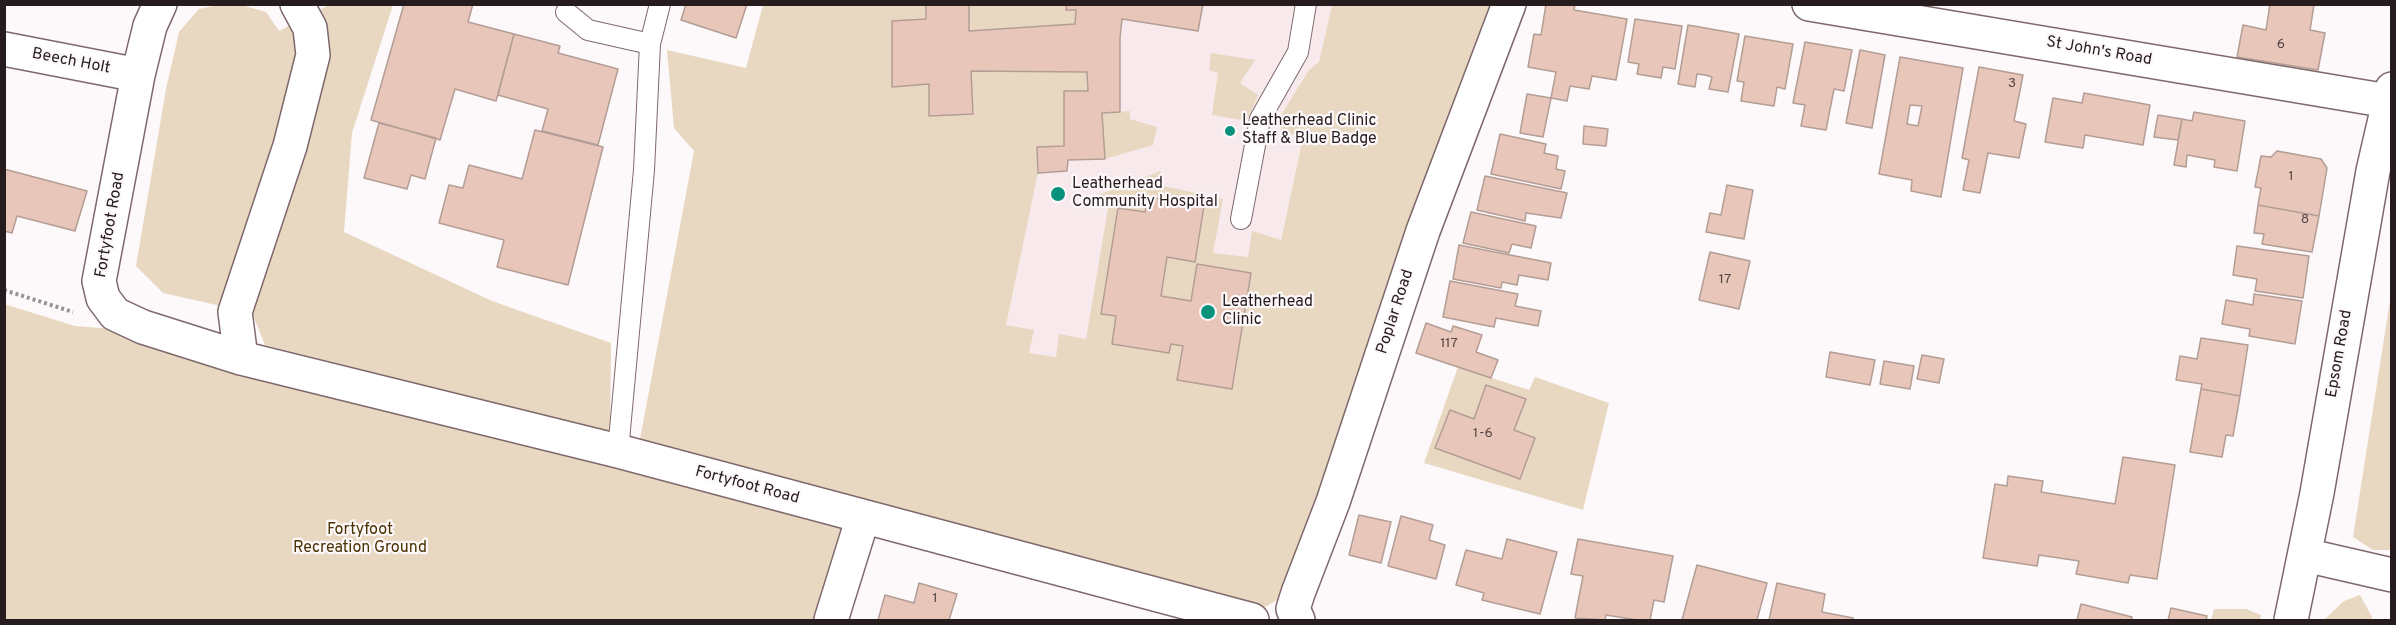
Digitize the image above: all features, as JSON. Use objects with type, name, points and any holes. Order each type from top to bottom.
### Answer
[{"type":"street","name":"Fortyfoot Road","points":[[160,4],[150,26],[138,75],[99,281],[103,298],[115,314],[143,327],[241,358],[618,451],[1252,621]]},
{"type":"street","points":[[241,358],[236,312],[290,146],[313,55],[310,28],[297,4]]},
{"type":"street","name":"Poplar Road","points":[[1298,621],[1293,609],[1298,593],[1333,502],[1423,231],[1509,4]]},
{"type":"street","name":"St John's Road","points":[[1809,4],[2390,95]]},
{"type":"street","name":"Beech Holt","points":[[4,49],[138,75]]},
{"type":"street","name":"Epsom Road","points":[[2291,621],[2306,555],[2362,228],[2390,95]]},
{"type":"street","points":[[831,621],[863,517]]},
{"type":"street","points":[[2306,555],[2391,575]]},
{"type":"lane","points":[[618,451],[644,170],[650,44],[660,4]]},
{"type":"lane","points":[[1241,219],[1260,119],[1298,52],[1306,4]]},
{"type":"lane","points":[[566,12],[588,30],[650,44]]},
{"type":"path","points":[[4,290],[91,318],[115,314]]},
{"type":"shaded area","name":"Leatherhead Community Hospital","points":[[845,5],[1332,5],[1243,411],[1083,386],[985,338]]},
{"type":"green space","points":[[218,5],[241,5],[266,12],[279,31],[329,5],[393,5],[352,133],[344,232],[492,301],[611,343],[610,432],[265,345],[252,313],[163,293],[136,266],[166,89],[179,32],[199,9]]},
{"type":"green space","name":"Fortyfoot Recreation Ground","points":[[763,5],[926,5],[926,19],[892,21],[892,87],[929,84],[929,116],[972,114],[971,71],[1087,72],[1088,91],[1064,91],[1064,146],[1037,148],[1038,173],[1006,325],[1034,330],[1029,353],[1056,357],[1059,334],[1086,339],[1108,208],[1087,205],[1085,200],[1161,171],[1159,185],[1223,199],[1213,253],[1248,257],[1252,231],[1281,240],[1303,137],[1283,132],[1280,117],[1309,70],[1319,62],[1332,5],[1491,5],[1283,597],[1261,609],[855,499],[815,620],[5,620],[4,304],[75,326],[112,329],[631,469],[640,439],[694,151],[674,128],[667,50],[746,68]]},
{"type":"green space","points":[[969,5],[1067,5],[1066,10],[1076,10],[1075,24],[969,31]]},
{"type":"green space","points":[[1211,53],[1255,60],[1240,83],[1258,95],[1247,121],[1212,115],[1218,73],[1209,70]]},
{"type":"green space","points":[[1130,111],[1130,119],[1157,127],[1153,145],[1105,159],[1102,113]]},
{"type":"green space","points":[[2391,294],[2391,550],[2373,550],[2353,537]]},
{"type":"green space","points":[[1458,367],[1529,390],[1535,377],[1609,403],[1583,510],[1424,463]]},
{"type":"green space","points":[[2360,595],[2372,617],[2371,620],[2324,620],[2344,601]]},
{"type":"green space","points":[[2214,609],[2246,609],[2261,615],[2260,620],[2211,620]]},
{"type":"building","points":[[404,4],[473,4],[468,22],[514,34],[496,101],[455,89],[440,140],[371,120]]},
{"type":"building","points":[[686,4],[747,4],[736,38],[681,20]]},
{"type":"building","points":[[926,4],[969,4],[969,31],[1075,24],[1076,10],[1066,10],[1067,4],[1203,4],[1198,31],[1122,19],[1120,112],[1102,113],[1105,159],[1068,160],[1067,171],[1038,173],[1037,147],[1064,146],[1064,91],[1088,91],[1087,72],[971,71],[973,114],[929,116],[929,84],[892,87],[892,21],[926,19]]},
{"type":"building","points":[[1546,4],[1575,4],[1574,10],[1627,19],[1616,80],[1592,76],[1589,89],[1570,86],[1567,101],[1551,98],[1556,72],[1528,67],[1534,34],[1541,35]]},
{"type":"building","points":[[2270,4],[2314,5],[2310,30],[2325,33],[2318,70],[2237,57],[2243,25],[2266,30]]},
{"type":"building","points":[[1635,19],[1682,26],[1675,69],[1663,67],[1661,78],[1637,74],[1639,64],[1628,62]]},
{"type":"building","points":[[1688,25],[1739,34],[1728,92],[1709,89],[1712,77],[1705,75],[1697,74],[1695,87],[1678,84]]},
{"type":"building","points":[[514,34],[560,46],[558,53],[618,69],[598,145],[542,131],[548,109],[498,95]]},
{"type":"building","points":[[1745,36],[1793,44],[1785,89],[1777,87],[1774,106],[1741,101],[1744,82],[1737,81]]},
{"type":"building","points":[[1805,42],[1852,50],[1844,91],[1834,89],[1826,130],[1801,126],[1805,105],[1793,103]]},
{"type":"building","points":[[1860,50],[1885,55],[1872,128],[1846,123]]},
{"type":"building","points":[[1900,57],[1963,68],[1941,197],[1911,191],[1912,180],[1879,174]],"holes":[[[1910,105],[1922,106],[1918,126],[1907,124]]]},
{"type":"building","points":[[1979,67],[2023,75],[2014,121],[2026,124],[2019,158],[1988,153],[1980,193],[1963,190],[1969,160],[1962,158]]},
{"type":"building","points":[[2084,93],[2150,105],[2143,145],[2085,135],[2083,148],[2045,142],[2053,98],[2082,103]]},
{"type":"building","points":[[1527,94],[1551,98],[1543,137],[1520,133]]},
{"type":"building","points":[[2194,112],[2245,121],[2237,171],[2214,167],[2215,160],[2187,155],[2186,167],[2174,165],[2182,119],[2192,121]]},
{"type":"building","points":[[2158,115],[2182,119],[2178,140],[2154,137]]},
{"type":"building","points":[[379,123],[436,138],[425,179],[411,175],[407,189],[364,178]]},
{"type":"building","points":[[1584,126],[1608,129],[1606,146],[1583,144]]},
{"type":"building","points":[[535,130],[603,147],[568,285],[497,267],[504,240],[439,223],[449,185],[463,188],[469,165],[522,179]]},
{"type":"building","points":[[1500,134],[1546,144],[1544,153],[1558,156],[1556,169],[1565,171],[1561,189],[1491,174]]},
{"type":"building","points":[[2277,151],[2321,159],[2327,168],[2319,216],[2258,205],[2261,188],[2255,187],[2261,156],[2271,157]]},
{"type":"building","points":[[4,169],[87,191],[75,231],[17,216],[12,233],[4,231]]},
{"type":"building","points":[[1485,176],[1567,193],[1561,218],[1526,213],[1525,221],[1477,210]]},
{"type":"building","points":[[1727,185],[1753,190],[1744,239],[1706,232],[1710,213],[1721,215]]},
{"type":"building","points":[[1148,197],[1204,206],[1195,262],[1167,257],[1161,296],[1191,301],[1197,264],[1251,273],[1232,389],[1177,380],[1183,346],[1171,344],[1169,353],[1112,344],[1116,316],[1101,314],[1118,208],[1145,212]]},
{"type":"building","points":[[2258,205],[2319,216],[2312,252],[2262,244],[2264,234],[2254,233]]},
{"type":"building","points":[[1471,212],[1536,226],[1531,248],[1512,244],[1509,253],[1463,243]]},
{"type":"building","points":[[1459,245],[1551,263],[1548,280],[1519,275],[1517,285],[1502,282],[1501,288],[1453,279]]},
{"type":"building","points":[[2237,246],[2309,256],[2303,298],[2255,291],[2257,279],[2233,275]]},
{"type":"building","points":[[1710,252],[1750,261],[1739,309],[1699,300]]},
{"type":"building","points":[[1450,281],[1518,294],[1515,306],[1541,311],[1538,326],[1496,318],[1494,327],[1443,317]]},
{"type":"building","points":[[2254,294],[2302,301],[2295,344],[2249,336],[2250,329],[2222,324],[2226,300],[2253,305]]},
{"type":"building","points":[[1426,323],[1451,332],[1453,326],[1482,335],[1476,352],[1498,360],[1491,378],[1416,353]]},
{"type":"building","points":[[2201,338],[2248,345],[2240,396],[2201,389],[2202,384],[2176,380],[2180,356],[2197,359]]},
{"type":"building","points":[[1830,352],[1875,360],[1870,385],[1826,377]]},
{"type":"building","points":[[1922,355],[1944,359],[1939,383],[1917,379]]},
{"type":"building","points":[[1884,361],[1914,366],[1910,389],[1880,384]]},
{"type":"building","points":[[1486,385],[1526,399],[1514,430],[1535,438],[1520,479],[1435,448],[1450,410],[1474,419]]},
{"type":"building","points":[[2201,389],[2240,396],[2233,436],[2226,435],[2222,457],[2190,452]]},
{"type":"building","points":[[2123,457],[2175,465],[2157,579],[2130,575],[2128,583],[2076,574],[2079,561],[2039,555],[2037,566],[1983,558],[1995,484],[2007,486],[2008,476],[2043,481],[2041,492],[2115,504]]},
{"type":"building","points":[[1359,515],[1391,522],[1381,563],[1349,555]]},
{"type":"building","points":[[1401,516],[1433,525],[1429,540],[1445,545],[1436,579],[1388,566]]},
{"type":"building","points":[[1507,539],[1557,552],[1540,614],[1482,600],[1484,593],[1456,585],[1466,550],[1502,559]]},
{"type":"building","points":[[1578,539],[1673,556],[1664,602],[1654,600],[1650,620],[1606,615],[1605,620],[1575,618],[1583,576],[1571,574]]},
{"type":"building","points":[[1697,565],[1767,583],[1757,620],[1682,620]]},
{"type":"building","points":[[919,583],[957,594],[949,620],[878,620],[885,595],[914,603]]},
{"type":"building","points":[[1777,583],[1825,594],[1822,612],[1853,618],[1853,620],[1769,620]]},
{"type":"building","points":[[2081,604],[2132,617],[2131,620],[2077,620]]},
{"type":"building","points":[[2171,608],[2207,616],[2206,620],[2168,620]]},
{"type":"place","name":"Leatherhead Clinic Staff & Blue Badge","points":[[1230,131]]},
{"type":"place","name":"Leatherhead Community Hospital","points":[[1058,194]]},
{"type":"place","name":"Leatherhead Clinic","points":[[1208,312]]}]
